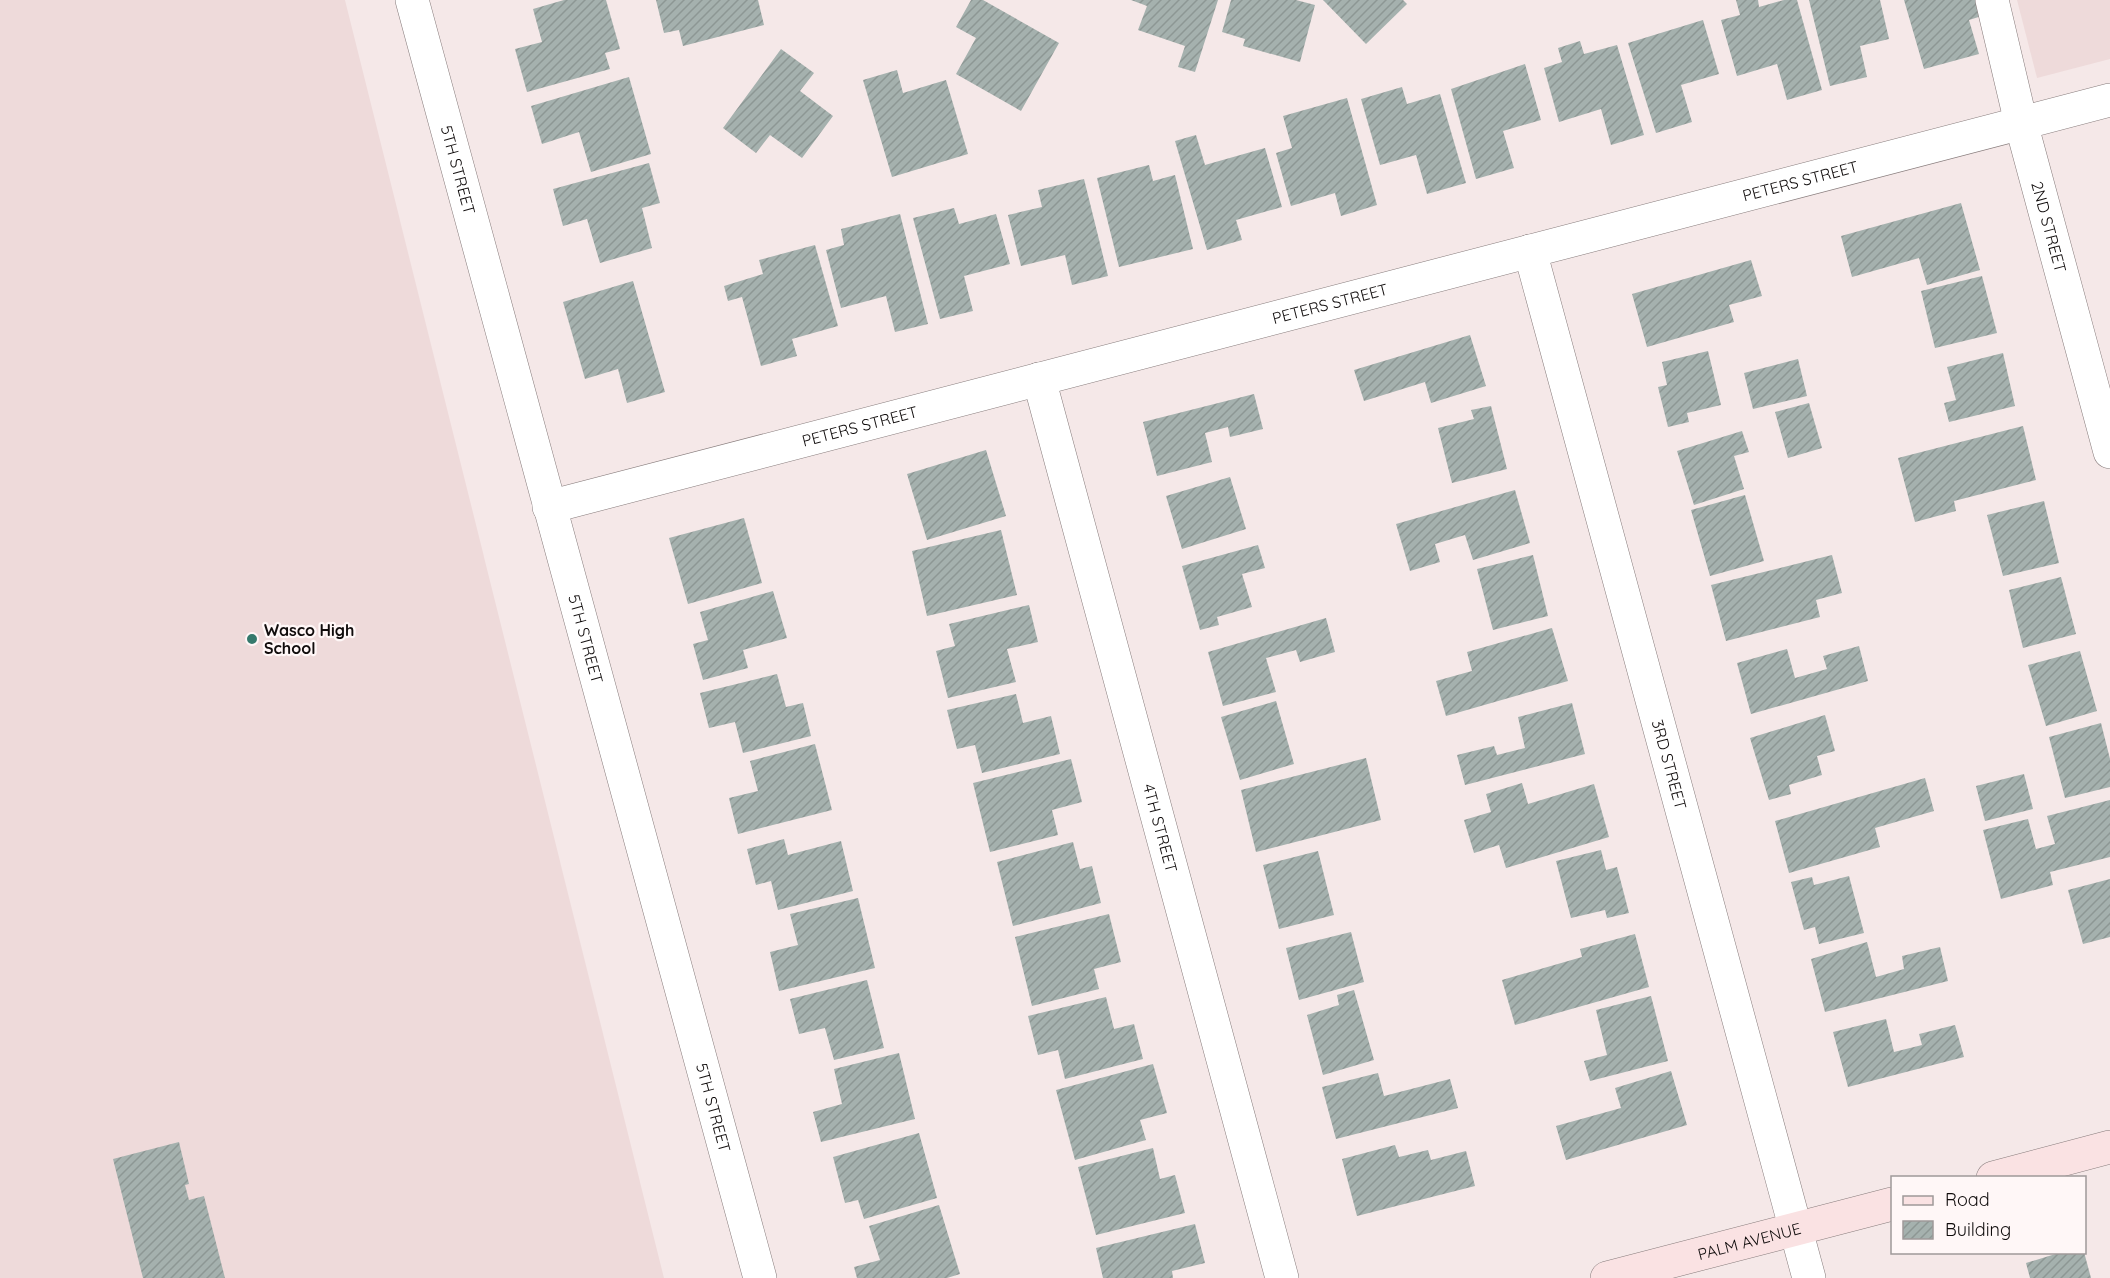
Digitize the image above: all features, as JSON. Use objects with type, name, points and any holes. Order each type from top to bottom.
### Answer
[{"type":"main road","points":[[2001,1176],[2110,1147]]},
{"type":"main road","name":"PALM AVENUE","points":[[1607,1278],[1891,1205]]},
{"type":"street","name":"5TH STREET","points":[[412,0],[760,1278]]},
{"type":"street","name":"2ND STREET","points":[[1992,0],[2021,123],[2110,452]]},
{"type":"street","name":"PETERS STREET","points":[[549,507],[2110,100]]},
{"type":"street","name":"3RD STREET","points":[[1530,251],[1809,1278]]},
{"type":"street","name":"4TH STREET","points":[[1039,379],[1282,1278]]},
{"type":"shaded area","name":"Wasco High School","points":[[0,0],[345,0],[664,1278],[0,1278]]},
{"type":"shaded area","points":[[2017,0],[2110,0],[2110,59],[2037,78]]},
{"type":"building","points":[[564,0],[606,0],[620,49],[605,53],[610,69],[527,92],[515,49],[542,42],[533,9]]},
{"type":"building","points":[[656,0],[758,0],[764,25],[683,46],[679,30],[664,33]]},
{"type":"building","points":[[971,0],[983,0],[1059,43],[1021,111],[956,74],[976,38],[956,27]]},
{"type":"building","points":[[1131,0],[1218,0],[1195,72],[1178,67],[1185,46],[1138,30],[1147,6]]},
{"type":"building","points":[[1231,0],[1296,0],[1315,5],[1300,62],[1243,46],[1245,39],[1222,32]]},
{"type":"building","points":[[1323,0],[1403,0],[1407,4],[1366,44]]},
{"type":"building","points":[[1736,0],[1758,0],[1759,7],[1784,0],[1797,0],[1822,90],[1787,100],[1777,64],[1737,76],[1721,20],[1740,15]]},
{"type":"building","points":[[1809,0],[1880,0],[1889,39],[1860,46],[1867,77],[1830,86]]},
{"type":"building","points":[[1904,0],[1980,0],[1985,15],[1969,20],[1979,54],[1924,69]]},
{"type":"building","points":[[1703,20],[1719,74],[1681,85],[1692,122],[1656,133],[1628,43]]},
{"type":"building","points":[[1580,41],[1584,54],[1617,45],[1644,135],[1611,145],[1601,109],[1559,122],[1544,68],[1562,62],[1558,48]]},
{"type":"building","points":[[781,49],[814,73],[800,91],[833,116],[802,158],[770,135],[756,153],[723,128]]},
{"type":"building","points":[[1525,64],[1541,120],[1503,131],[1514,168],[1476,179],[1451,89]]},
{"type":"building","points":[[897,70],[903,93],[946,80],[968,154],[892,177],[863,80]]},
{"type":"building","points":[[629,77],[651,154],[591,172],[579,132],[542,144],[531,106]]},
{"type":"building","points":[[1402,87],[1407,104],[1440,94],[1466,183],[1427,194],[1416,155],[1380,165],[1361,99]]},
{"type":"building","points":[[1347,98],[1377,205],[1341,216],[1335,193],[1291,206],[1276,153],[1292,148],[1283,116]]},
{"type":"building","points":[[1196,135],[1205,165],[1265,148],[1282,207],[1236,220],[1242,240],[1207,250],[1175,141]]},
{"type":"building","points":[[649,163],[660,203],[642,208],[652,248],[600,263],[587,219],[563,226],[553,189]]},
{"type":"building","points":[[1149,165],[1153,181],[1175,175],[1193,249],[1119,267],[1097,178]]},
{"type":"building","points":[[1084,179],[1108,276],[1072,285],[1065,255],[1021,266],[1008,215],[1042,207],[1038,190]]},
{"type":"building","points":[[1961,203],[1980,270],[1927,285],[1919,258],[1852,277],[1841,236]]},
{"type":"building","points":[[954,208],[959,224],[996,214],[1010,264],[964,276],[973,311],[940,319],[913,218]]},
{"type":"building","points":[[900,214],[928,324],[895,332],[886,296],[841,308],[826,250],[844,245],[841,229]]},
{"type":"building","points":[[815,245],[838,326],[792,339],[797,356],[761,366],[742,297],[728,301],[724,286],[763,274],[759,260]]},
{"type":"building","points":[[1751,260],[1762,296],[1729,305],[1734,322],[1647,347],[1632,294]]},
{"type":"building","points":[[1982,276],[1997,333],[1935,348],[1921,291]]},
{"type":"building","points":[[633,281],[665,392],[627,403],[618,369],[585,379],[563,302]]},
{"type":"building","points":[[1470,335],[1486,386],[1431,403],[1425,382],[1364,401],[1354,370]]},
{"type":"building","points":[[1708,351],[1721,405],[1687,413],[1689,422],[1668,427],[1658,387],[1667,385],[1662,362]]},
{"type":"building","points":[[2003,353],[2015,406],[1949,422],[1944,403],[1956,400],[1947,367]]},
{"type":"building","points":[[1798,359],[1807,396],[1753,409],[1744,373]]},
{"type":"building","points":[[1254,394],[1263,429],[1230,437],[1228,427],[1205,433],[1212,462],[1157,476],[1143,422]]},
{"type":"building","points":[[1809,403],[1822,448],[1788,458],[1775,412]]},
{"type":"building","points":[[1491,406],[1507,469],[1452,483],[1438,428],[1474,419],[1471,410]]},
{"type":"building","points":[[2023,426],[2036,480],[1954,501],[1956,511],[1915,522],[1898,458]]},
{"type":"building","points":[[1742,431],[1749,452],[1734,456],[1744,489],[1694,505],[1677,451]]},
{"type":"building","points":[[986,450],[1006,516],[927,540],[907,474]]},
{"type":"building","points":[[1230,477],[1246,529],[1182,549],[1166,496]]},
{"type":"building","points":[[1515,490],[1530,543],[1473,560],[1465,535],[1435,544],[1440,562],[1410,571],[1396,524]]},
{"type":"building","points":[[1745,495],[1764,561],[1710,576],[1691,510]]},
{"type":"building","points":[[2044,501],[2059,563],[2003,576],[1987,515]]},
{"type":"building","points":[[744,518],[762,583],[688,604],[669,538]]},
{"type":"building","points":[[1001,530],[1017,595],[927,616],[912,551]]},
{"type":"building","points":[[1258,545],[1265,568],[1242,574],[1252,607],[1217,617],[1219,625],[1200,630],[1182,566]]},
{"type":"building","points":[[1533,555],[1548,616],[1493,630],[1477,569]]},
{"type":"building","points":[[1832,555],[1842,593],[1816,600],[1820,617],[1726,641],[1711,585]]},
{"type":"building","points":[[2061,577],[2076,634],[2023,648],[2009,590]]},
{"type":"building","points":[[773,591],[787,638],[743,650],[748,668],[703,680],[693,644],[708,640],[700,612]]},
{"type":"building","points":[[1029,605],[1038,642],[1007,649],[1016,682],[948,698],[936,651],[955,646],[949,624]]},
{"type":"building","points":[[1326,618],[1335,652],[1300,662],[1296,650],[1266,658],[1276,692],[1223,706],[1208,652]]},
{"type":"building","points":[[1552,628],[1568,681],[1446,716],[1436,681],[1472,671],[1467,652]]},
{"type":"building","points":[[1859,646],[1868,681],[1751,714],[1737,663],[1787,649],[1795,678],[1827,669],[1823,656]]},
{"type":"building","points":[[2080,651],[2097,711],[2046,726],[2028,665]]},
{"type":"building","points":[[777,674],[786,707],[803,703],[811,736],[743,753],[735,722],[709,728],[700,693]]},
{"type":"building","points":[[1016,694],[1023,723],[1051,716],[1060,754],[982,773],[975,745],[957,749],[947,710]]},
{"type":"building","points":[[1276,701],[1294,764],[1240,780],[1221,717]]},
{"type":"building","points":[[1572,703],[1585,754],[1465,785],[1457,755],[1494,746],[1497,755],[1525,748],[1518,717]]},
{"type":"building","points":[[1825,715],[1835,751],[1817,756],[1822,775],[1789,785],[1791,794],[1769,800],[1750,738]]},
{"type":"building","points":[[2101,723],[2110,759],[2110,787],[2065,798],[2049,737]]},
{"type":"building","points":[[815,744],[832,810],[738,834],[729,798],[758,791],[750,761]]},
{"type":"building","points":[[1366,758],[1381,820],[1256,852],[1241,790]]},
{"type":"building","points":[[1071,759],[1082,802],[1052,810],[1058,835],[990,852],[973,783]]},
{"type":"building","points":[[2024,774],[2033,809],[1985,821],[1976,786]]},
{"type":"building","points":[[1925,778],[1934,811],[1875,828],[1880,847],[1789,873],[1775,821]]},
{"type":"building","points":[[1522,783],[1528,804],[1594,784],[1609,837],[1506,868],[1499,845],[1474,853],[1464,820],[1491,812],[1486,794]]},
{"type":"building","points":[[2110,800],[2110,857],[2050,872],[2053,885],[2001,899],[1983,830],[2028,819],[2036,849],[2055,844],[2047,816]]},
{"type":"building","points":[[784,839],[788,855],[841,841],[853,891],[778,910],[771,881],[756,885],[747,849]]},
{"type":"building","points":[[1073,842],[1080,869],[1092,866],[1101,903],[1013,926],[997,862]]},
{"type":"building","points":[[1601,850],[1606,870],[1617,867],[1629,913],[1607,918],[1605,910],[1571,918],[1556,861]]},
{"type":"building","points":[[1318,851],[1334,915],[1279,929],[1263,865]]},
{"type":"building","points":[[1849,876],[1864,933],[1819,944],[1815,927],[1804,930],[1791,882],[1812,877],[1814,885]]},
{"type":"building","points":[[2110,879],[2110,937],[2083,944],[2068,890]]},
{"type":"building","points":[[858,898],[875,968],[779,991],[770,952],[798,945],[790,914]]},
{"type":"building","points":[[1109,914],[1121,962],[1094,969],[1099,989],[1032,1006],[1015,937]]},
{"type":"building","points":[[1351,932],[1364,982],[1299,1000],[1286,948]]},
{"type":"building","points":[[1635,934],[1649,987],[1515,1025],[1502,980],[1582,957],[1580,949]]},
{"type":"building","points":[[1867,942],[1876,977],[1904,969],[1902,956],[1940,947],[1948,981],[1825,1012],[1811,959]]},
{"type":"building","points":[[867,980],[884,1048],[834,1060],[825,1028],[799,1034],[790,999]]},
{"type":"building","points":[[1354,990],[1374,1060],[1323,1075],[1307,1015],[1339,1005],[1337,995]]},
{"type":"building","points":[[1651,996],[1668,1061],[1590,1081],[1584,1061],[1607,1055],[1596,1010]]},
{"type":"building","points":[[1106,997],[1114,1029],[1134,1024],[1143,1059],[1065,1079],[1058,1050],[1038,1055],[1028,1016]]},
{"type":"building","points":[[1886,1019],[1894,1052],[1922,1045],[1919,1034],[1955,1025],[1964,1057],[1848,1087],[1833,1032]]},
{"type":"building","points":[[899,1053],[915,1119],[821,1142],[813,1112],[842,1104],[834,1069]]},
{"type":"building","points":[[1153,1064],[1167,1113],[1140,1120],[1146,1140],[1075,1160],[1056,1090]]},
{"type":"building","points":[[1671,1071],[1687,1125],[1566,1160],[1556,1126],[1621,1108],[1615,1088]]},
{"type":"building","points":[[1378,1073],[1384,1096],[1450,1079],[1458,1108],[1336,1139],[1322,1087]]},
{"type":"building","points":[[919,1133],[937,1198],[864,1219],[858,1200],[845,1203],[833,1157]]},
{"type":"building","points":[[179,1142],[189,1184],[185,1185],[189,1200],[204,1196],[225,1278],[143,1278],[113,1159]]},
{"type":"building","points":[[1395,1145],[1399,1157],[1428,1150],[1431,1160],[1466,1151],[1475,1186],[1357,1216],[1342,1159]]},
{"type":"building","points":[[1153,1148],[1160,1179],[1175,1175],[1185,1213],[1096,1235],[1078,1167]]},
{"type":"building","points":[[939,1205],[960,1274],[947,1278],[857,1278],[854,1267],[880,1260],[869,1226]]},
{"type":"building","points":[[1195,1224],[1205,1263],[1172,1271],[1173,1278],[1103,1278],[1096,1248]]},
{"type":"building","points":[[2055,1254],[2085,1254],[2091,1278],[2030,1278],[2026,1263]]},
{"type":"place","name":"Wasco High School","points":[[252,639]]}]
